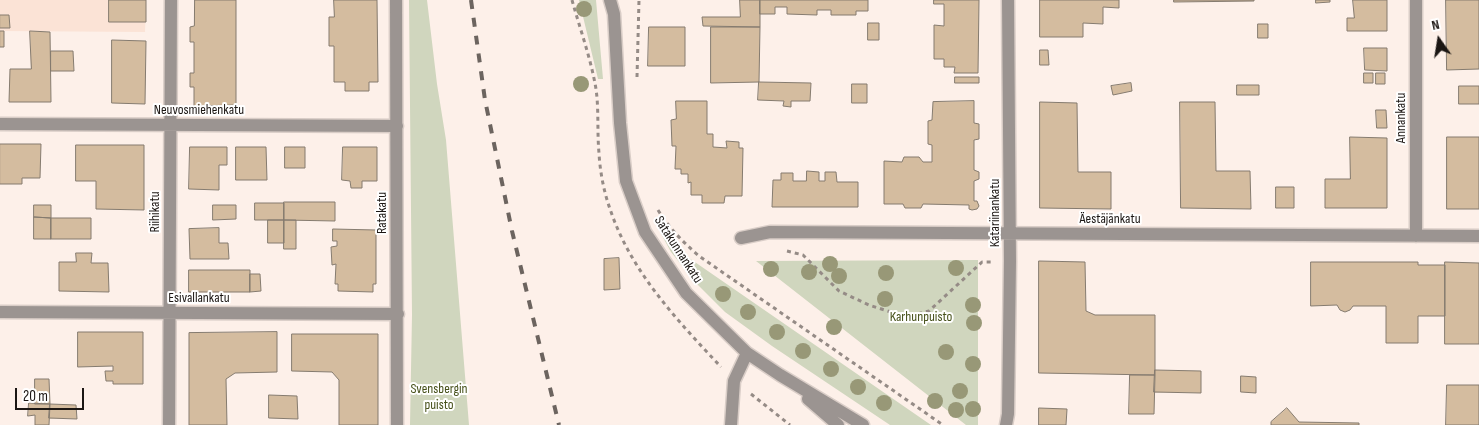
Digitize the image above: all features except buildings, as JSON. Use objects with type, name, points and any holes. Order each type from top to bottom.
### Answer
[{"type":"street","name":"Riihikatu","points":[[169,425],[171,0]]},
{"type":"street","name":"Ratakatu","points":[[396,0],[398,425]]},
{"type":"street","name":"Satakunnankatu","points":[[610,0],[614,14],[620,123],[626,181],[645,232],[686,293],[747,353],[863,425]]},
{"type":"street","name":"Satakunnankatu","points":[[614,14],[618,0]]},
{"type":"street","name":"Katariinankatu","points":[[1006,425],[1008,414],[1010,261],[1008,0]]},
{"type":"street","name":"Annankatu","points":[[1416,0],[1416,236]]},
{"type":"street","name":"Neuvosmiehenkatu","points":[[0,124],[397,126]]},
{"type":"street","name":"Äestäjänkatu","points":[[741,238],[770,232],[1479,236]]},
{"type":"street","name":"Esivallankatu","points":[[0,312],[398,314]]},
{"type":"street","points":[[730,425],[734,381],[747,353]]},
{"type":"street","name":"Satakunnankatu","points":[[780,375],[838,425]]},
{"type":"path","points":[[785,250],[803,255],[839,291],[869,305],[906,317],[929,311],[982,262],[1010,261]]},
{"type":"shaded area","points":[[0,0],[146,0],[145,32],[0,31]]},
{"type":"green space","name":"Svensbergin puisto","points":[[409,0],[427,0],[446,140],[469,425],[410,425],[412,315]]},
{"type":"green space","points":[[579,0],[596,0],[603,79],[598,79]]},
{"type":"green space","points":[[663,231],[689,258],[931,425],[890,425],[725,312],[695,282],[671,252],[660,232]]},
{"type":"green space","name":"Karhunpuisto","points":[[978,260],[978,425],[966,425],[756,261]]},
{"type":"railway","points":[[471,0],[485,100],[512,231],[559,425]]}]
